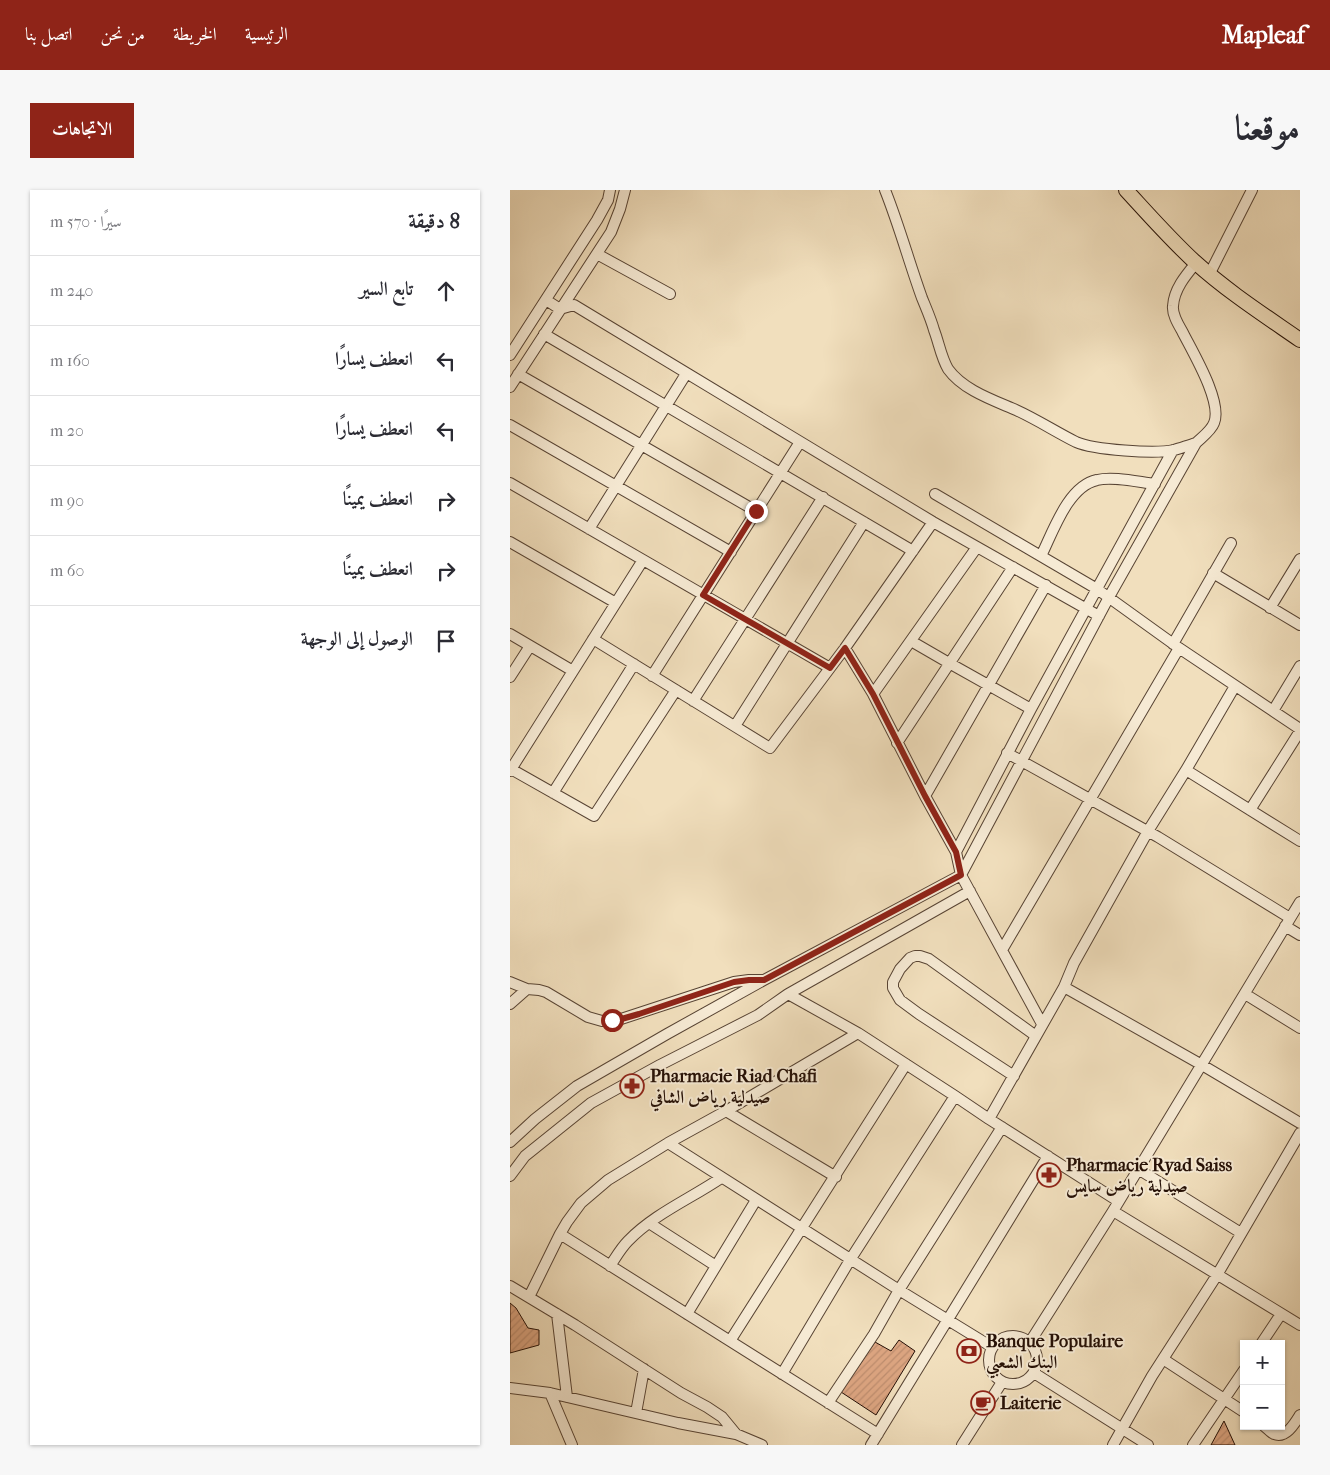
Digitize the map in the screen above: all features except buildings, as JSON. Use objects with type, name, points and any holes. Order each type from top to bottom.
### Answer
[{"type":"main road","points":[[1126,190],[1196,262],[1300,340]]},
{"type":"street","points":[[510,355],[597,220],[608,200],[610,190]]},
{"type":"street","points":[[510,387],[611,232],[625,190]]},
{"type":"street","points":[[884,190],[934,329],[943,360],[958,379],[968,386],[1078,442],[1094,447],[1150,451],[1173,450],[1196,443]]},
{"type":"street","points":[[1210,274],[1252,190]]},
{"type":"street","points":[[597,254],[670,294]]},
{"type":"street","points":[[510,1142],[535,1118],[577,1086],[764,980],[961,875],[1099,616],[1196,443],[1215,423],[1216,406],[1208,383],[1172,309],[1174,299],[1184,277],[1196,262]]},
{"type":"street","points":[[557,283],[571,292],[574,305],[686,374],[933,522],[1099,616]]},
{"type":"street","points":[[546,300],[560,309],[574,305]]},
{"type":"street","points":[[544,334],[913,551]]},
{"type":"street","points":[[518,374],[756,511]]},
{"type":"street","points":[[589,529],[686,374]]},
{"type":"street","points":[[510,425],[731,552]]},
{"type":"street","points":[[652,676],[800,442]]},
{"type":"street","points":[[956,852],[1031,709],[1173,450]]},
{"type":"street","points":[[1041,556],[1065,506],[1082,486],[1098,479],[1155,484]]},
{"type":"street","points":[[510,483],[830,668]]},
{"type":"street","points":[[934,494],[1110,597],[1176,646],[1300,730],[1250,810]]},
{"type":"street","points":[[693,701],[822,497]]},
{"type":"street","points":[[735,726],[864,522]]},
{"type":"street","points":[[593,639],[770,748],[845,648],[933,522]]},
{"type":"street","points":[[510,542],[616,603]]},
{"type":"street","points":[[1002,950],[1090,800],[1176,646],[1230,543]]},
{"type":"street","points":[[873,694],[977,547]]},
{"type":"street","points":[[1270,608],[1300,559]]},
{"type":"street","points":[[643,560],[510,770],[594,816],[676,690]]},
{"type":"street","points":[[897,743],[1013,567]]},
{"type":"street","points":[[1213,574],[1300,625]]},
{"type":"street","points":[[925,796],[990,686],[1046,585]]},
{"type":"street","points":[[510,634],[573,670]]},
{"type":"street","points":[[911,640],[1031,709]]},
{"type":"street","points":[[510,676],[530,646]]},
{"type":"street","points":[[845,648],[873,694],[897,743],[956,852],[961,875],[1042,1024]]},
{"type":"street","points":[[553,793],[634,664]]},
{"type":"street","points":[[1273,711],[1300,666]]},
{"type":"street","points":[[989,1119],[1064,987],[1074,963],[1148,831],[1235,686]]},
{"type":"street","points":[[1008,753],[1148,831],[1288,922],[1300,935]]},
{"type":"street","points":[[1186,770],[1300,841]]},
{"type":"street","points":[[510,1176],[525,1156],[591,1103],[758,1015],[788,994],[970,891]]},
{"type":"street","points":[[1030,1342],[1113,1212],[1300,902]]},
{"type":"street","points":[[1014,1076],[900,1000],[893,988],[893,982],[897,974],[910,958],[920,956],[929,959],[1036,1036]]},
{"type":"street","points":[[510,982],[527,989],[546,992],[588,1017],[606,1021],[618,1020],[734,982],[764,980]]},
{"type":"street","points":[[1064,987],[1202,1065],[1300,1124]]},
{"type":"street","points":[[510,1004],[527,989]]},
{"type":"street","points":[[788,994],[858,1033],[1118,1201]]},
{"type":"street","points":[[1245,994],[1300,1028]]},
{"type":"street","points":[[529,1297],[560,1234],[582,1203],[603,1183],[668,1143],[858,1033]]},
{"type":"street","points":[[730,1342],[906,1064]]},
{"type":"street","points":[[782,1374],[850,1260],[955,1096]]},
{"type":"street","points":[[726,1111],[836,1177]]},
{"type":"street","points":[[828,1403],[874,1334],[899,1290],[1002,1127]]},
{"type":"street","points":[[1114,1445],[1163,1359],[1217,1275],[1300,1133]]},
{"type":"street","points":[[668,1143],[850,1260],[992,1347]]},
{"type":"street","points":[[870,1445],[1048,1156]]},
{"type":"street","points":[[1138,1168],[1242,1233]]},
{"type":"street","points":[[610,1266],[628,1241],[649,1223],[720,1178]]},
{"type":"street","points":[[687,1314],[756,1200]]},
{"type":"street","points":[[1113,1212],[1300,1325]]},
{"type":"street","points":[[649,1223],[716,1266]]},
{"type":"street","points":[[560,1234],[878,1434]]},
{"type":"street","points":[[510,1286],[722,1417],[736,1434]]},
{"type":"street","points":[[557,1314],[567,1397]]},
{"type":"street","points":[[1264,1340],[1281,1314]]},
{"type":"street","points":[[1013,1335],[1022,1337],[1030,1342],[1038,1356],[1034,1373],[1020,1384],[1002,1382],[990,1368],[989,1359],[992,1347],[1004,1337],[1013,1335]]},
{"type":"street","points":[[1163,1359],[1240,1409]]},
{"type":"street","points":[[636,1413],[644,1369]]},
{"type":"street","points":[[1034,1373],[1148,1445]]},
{"type":"street","points":[[1193,1445],[1240,1376]]},
{"type":"street","points":[[962,1445],[1002,1382]]},
{"type":"street","points":[[510,1388],[550,1392],[636,1413],[736,1434],[762,1445]]},
{"type":"street","points":[[550,1392],[572,1445]]},
{"type":"street","points":[[1270,1430],[1275,1434],[1284,1434],[1290,1429],[1300,1414]]},
{"type":"place","name":"Pharmacie Riad Chafi صيدلية رياض الشافي","points":[[632,1086]]},
{"type":"place","name":"Pharmacie Ryad Saiss صيدلية رياض سايس","points":[[1049,1175]]},
{"type":"place","name":"Banque Populaire البنك الشعبي","points":[[969,1351]]},
{"type":"place","name":"Laiterie","points":[[983,1403]]},
{"type":"route","points":[[612,1020],[639,1014],[734,982],[764,980],[961,875],[956,852],[897,743],[873,694],[845,648],[830,668],[703,595],[756,511]]}]
